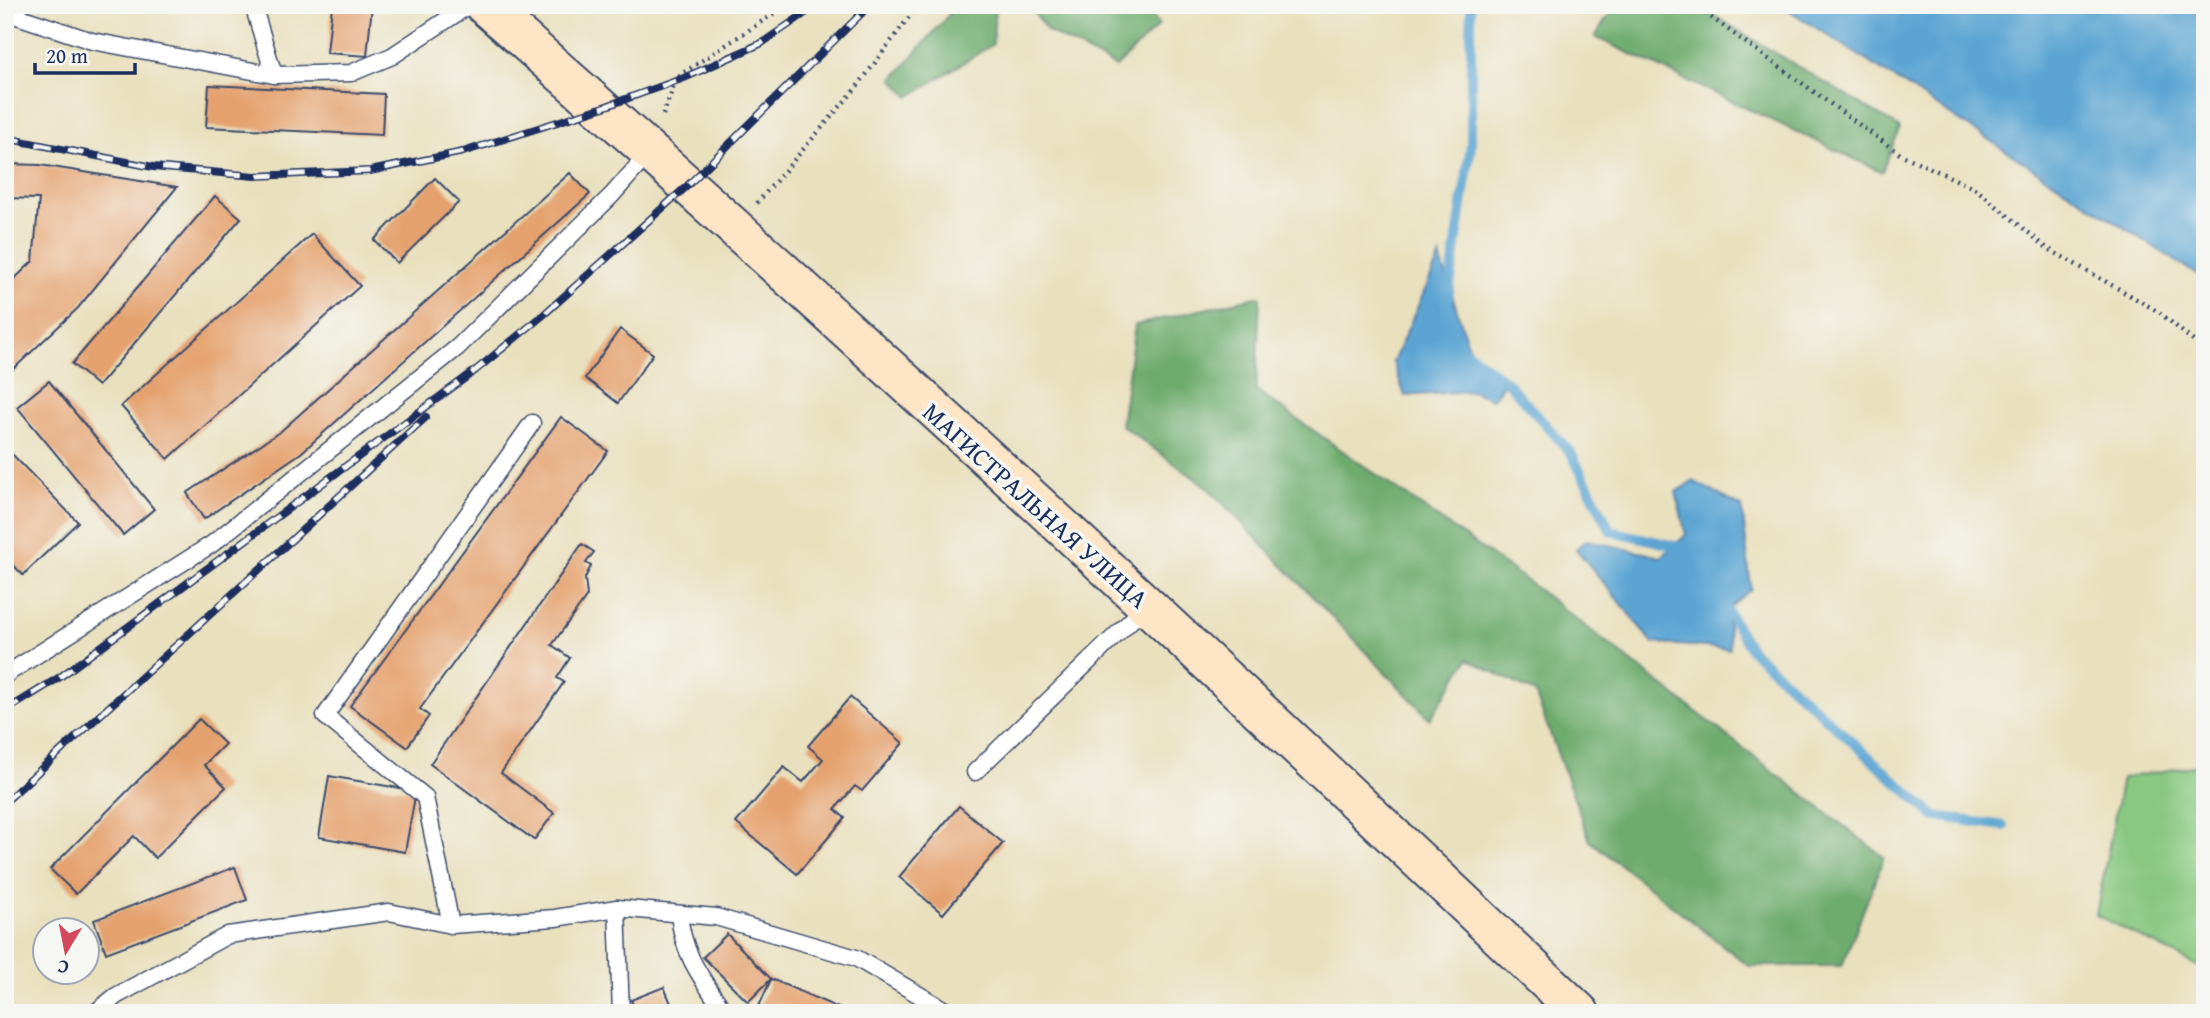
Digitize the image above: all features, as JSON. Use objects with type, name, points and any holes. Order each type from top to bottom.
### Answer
[{"type":"main road","name":"МАГИСТРАЛЬНАЯ УЛИЦА","points":[[484,5],[650,152],[1146,606],[1580,1013]]},
{"type":"lane","points":[[253,5],[274,75]]},
{"type":"lane","points":[[5,12],[92,41],[274,75],[351,73],[392,56],[469,5]]},
{"type":"lane","points":[[5,675],[212,544],[458,347],[612,195],[650,152]]},
{"type":"lane","points":[[452,925],[425,797],[325,716],[532,424]]},
{"type":"lane","points":[[975,772],[1146,606]]},
{"type":"lane","points":[[617,908],[621,1013]]},
{"type":"lane","points":[[95,1013],[116,996],[228,935],[389,912],[452,925],[555,918],[617,908],[716,917],[856,958],[950,1013]]},
{"type":"lane","points":[[679,914],[682,939],[690,960],[725,1013]]},
{"type":"path","points":[[650,152],[677,77],[787,5]]},
{"type":"path","points":[[735,231],[787,164],[857,87],[918,5]]},
{"type":"path","points":[[1694,5],[1900,154],[1976,189],[2047,247],[2159,312],[2205,351]]},
{"type":"green space","points":[[957,5],[995,5],[993,44],[909,97],[893,79]]},
{"type":"green space","points":[[1029,5],[1146,5],[1159,25],[1116,67],[1047,31]]},
{"type":"green space","points":[[1615,5],[1696,5],[1900,128],[1882,172],[1595,37]]},
{"type":"green space","points":[[1260,296],[1256,390],[1522,577],[1884,857],[1842,966],[1749,966],[1590,841],[1535,693],[1468,659],[1430,719],[1208,488],[1121,425],[1135,325]]},
{"type":"green space","points":[[2205,764],[2205,970],[2096,915],[2122,778]]},
{"type":"water","points":[[1781,5],[2205,5],[2205,280]]},
{"type":"water","points":[[1440,256],[1471,355],[1506,381],[1492,399],[1472,391],[1405,396],[1393,362]]},
{"type":"water","points":[[1693,481],[1742,507],[1751,589],[1727,610],[1730,649],[1653,643],[1576,549],[1587,540],[1661,557],[1686,535],[1676,492]]},
{"type":"building","points":[[332,5],[372,5],[367,56],[327,53]]},
{"type":"building","points":[[209,85],[384,94],[382,135],[206,127]]},
{"type":"building","points":[[5,164],[40,165],[177,187],[78,308],[5,377],[5,288],[33,261],[39,199],[5,198]]},
{"type":"building","points":[[570,173],[590,194],[301,453],[204,519],[187,493],[281,431]]},
{"type":"building","points":[[435,178],[459,202],[397,263],[374,240]]},
{"type":"building","points":[[215,196],[241,218],[98,386],[72,364]]},
{"type":"building","points":[[312,234],[360,286],[168,459],[121,406]]},
{"type":"building","points":[[620,329],[653,354],[618,403],[585,378]]},
{"type":"building","points":[[49,381],[154,509],[123,535],[17,407]]},
{"type":"building","points":[[561,417],[608,451],[420,709],[429,716],[407,747],[350,706]]},
{"type":"building","points":[[5,447],[78,522],[23,575],[5,557]]},
{"type":"building","points":[[582,544],[594,552],[586,563],[591,566],[585,578],[587,596],[552,645],[570,658],[557,678],[564,682],[501,773],[554,813],[534,840],[430,764]]},
{"type":"building","points":[[850,697],[903,743],[862,791],[855,786],[835,809],[845,818],[797,874],[736,823],[784,767],[803,782],[823,759],[808,746]]},
{"type":"building","points":[[199,719],[225,744],[204,765],[226,787],[155,858],[134,836],[76,894],[50,869]]},
{"type":"building","points":[[329,776],[416,791],[405,852],[319,837]]},
{"type":"building","points":[[959,806],[1003,843],[943,914],[899,877]]},
{"type":"building","points":[[235,867],[247,900],[106,953],[102,942],[102,917]]},
{"type":"building","points":[[727,934],[771,979],[748,1002],[703,957]]},
{"type":"building","points":[[771,979],[850,1013],[756,1013]]},
{"type":"building","points":[[664,987],[675,1013],[637,1013],[631,1000]]},
{"type":"waterway","points":[[1448,299],[1471,145],[1471,5]]},
{"type":"waterway","points":[[1463,349],[1506,381],[1571,453],[1611,531],[1684,548]]},
{"type":"waterway","points":[[1720,599],[1751,650],[1934,816],[2004,826]]},
{"type":"railway","points":[[5,138],[153,167],[255,176],[370,171],[463,152],[684,78],[762,43],[817,5]]},
{"type":"railway","points":[[5,711],[60,677],[476,370],[541,317],[686,187],[870,5]]},
{"type":"railway","points":[[5,802],[426,417]]}]
